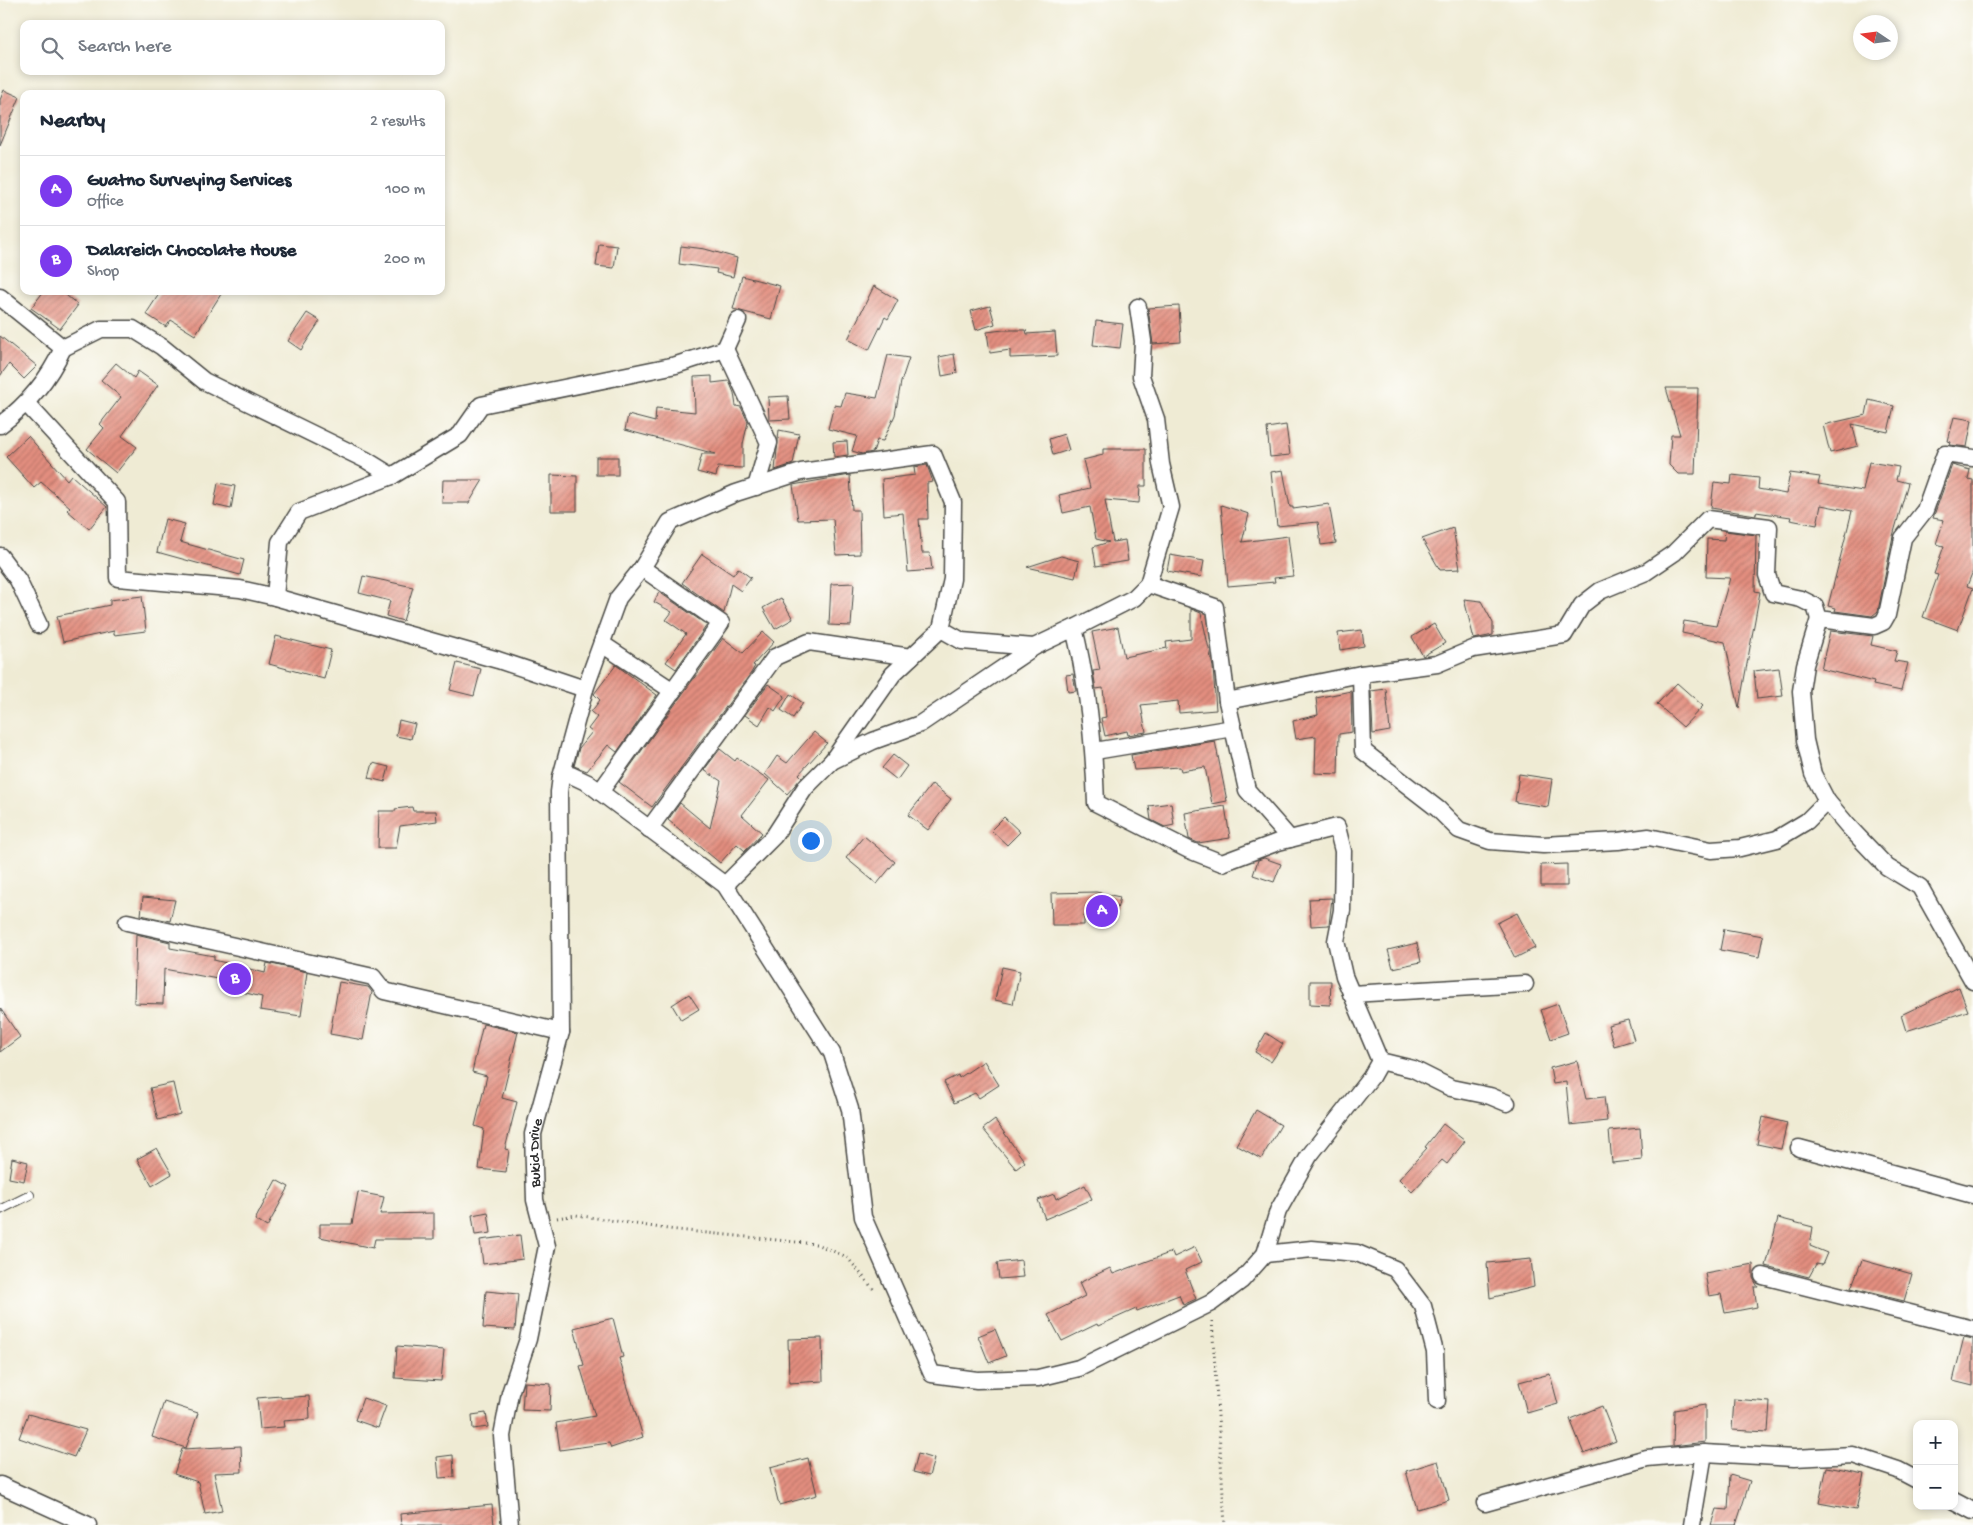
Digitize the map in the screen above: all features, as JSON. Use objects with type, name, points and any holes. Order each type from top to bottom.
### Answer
[{"type":"street","points":[[0,297],[63,348]]},
{"type":"street","points":[[832,761],[873,741],[920,724],[1034,647],[1134,598],[1148,584],[1171,507],[1161,464],[1156,419],[1141,376],[1143,341],[1138,307]]},
{"type":"street","points":[[276,597],[280,542],[299,512],[392,476],[460,435],[481,405],[676,365],[725,349],[738,320]]},
{"type":"street","points":[[0,425],[26,403],[54,368],[63,348],[101,330],[133,330],[162,347],[204,381],[366,460],[392,476]]},
{"type":"street","points":[[725,349],[769,443],[756,487]]},
{"type":"street","points":[[26,403],[117,502],[118,578],[240,589],[276,597],[498,660],[585,689]]},
{"type":"street","name":"Bukid Drive","points":[[510,1525],[502,1436],[510,1393],[528,1339],[547,1246],[535,1200],[533,1134],[561,1032],[559,792],[561,777],[585,689],[618,598],[642,568],[670,522],[756,487],[801,472],[933,454],[953,502],[952,579],[941,629]]},
{"type":"street","points":[[1819,618],[1874,626],[1883,622],[1887,615],[1903,538],[1925,510],[1944,454],[1973,458]]},
{"type":"street","points":[[1227,701],[1361,674],[1437,664],[1473,649],[1564,635],[1582,605],[1600,591],[1646,572],[1674,553],[1708,519],[1769,527],[1767,575],[1773,593],[1801,599],[1815,606],[1819,618],[1801,691],[1805,740],[1813,774],[1826,801],[1887,867],[1920,887],[1973,981]]},
{"type":"street","points":[[0,556],[18,580],[39,625]]},
{"type":"street","points":[[600,792],[722,623],[642,568]]},
{"type":"street","points":[[1148,584],[1215,607],[1227,701],[1247,790],[1290,839]]},
{"type":"street","points":[[1069,631],[1074,628],[1082,663],[1095,751],[1096,803],[1189,850],[1222,863],[1290,839],[1336,828],[1343,851],[1342,910],[1336,941],[1344,976],[1380,1061]]},
{"type":"street","points":[[725,885],[774,836],[805,788],[832,761],[893,674],[941,629],[962,641],[1034,647]]},
{"type":"street","points":[[649,829],[775,657],[809,642],[911,657]]},
{"type":"street","points":[[602,644],[673,691]]},
{"type":"street","points":[[1361,674],[1363,751],[1438,809],[1459,830],[1490,841],[1543,845],[1618,841],[1649,836],[1711,850],[1740,848],[1777,839],[1806,820],[1826,801]]},
{"type":"street","points":[[1095,751],[1233,728]]},
{"type":"street","points":[[561,777],[571,775],[600,792],[725,885],[832,1054],[850,1109],[863,1217],[932,1374],[977,1380],[1030,1378],[1078,1368],[1211,1303],[1242,1280],[1265,1254],[1278,1211],[1309,1156],[1371,1077],[1380,1061]]},
{"type":"street","points":[[127,922],[373,977],[384,992],[561,1032]]},
{"type":"street","points":[[1351,994],[1525,984]]},
{"type":"street","points":[[1380,1061],[1413,1068],[1451,1088],[1490,1096],[1507,1103]]},
{"type":"street","points":[[1799,1148],[1973,1194]]},
{"type":"street","points":[[1265,1254],[1312,1249],[1357,1253],[1395,1269],[1424,1306],[1435,1352],[1437,1401]]},
{"type":"street","points":[[1763,1276],[1973,1329]]},
{"type":"street","points":[[1692,1525],[1704,1453]]},
{"type":"street","points":[[1485,1503],[1647,1458],[1704,1453],[1794,1458],[1853,1455],[1898,1470],[1913,1478]]},
{"type":"street","points":[[0,1484],[88,1525]]},
{"type":"street","points":[[1958,1503],[1973,1511]]},
{"type":"lane","points":[[0,1210],[30,1195]]},
{"type":"path","points":[[539,1221],[576,1214],[668,1229],[816,1244],[847,1257],[879,1296]]},
{"type":"path","points":[[1211,1303],[1225,1525]]},
{"type":"building","points":[[4,90],[20,97],[0,145],[0,100]]},
{"type":"building","points":[[599,244],[617,246],[614,268],[596,266]]},
{"type":"building","points":[[681,246],[705,249],[737,258],[733,277],[716,273],[717,269],[679,264]]},
{"type":"building","points":[[742,276],[780,286],[771,319],[733,309]]},
{"type":"building","points":[[874,286],[898,300],[888,319],[885,317],[869,350],[848,339]]},
{"type":"building","points":[[41,295],[66,295],[78,305],[60,329],[31,308]]},
{"type":"building","points":[[158,295],[220,295],[195,335],[171,320],[166,327],[146,314]]},
{"type":"building","points":[[990,306],[995,324],[976,330],[971,311]]},
{"type":"building","points":[[1179,306],[1181,342],[1153,344],[1148,308]]},
{"type":"building","points":[[307,313],[320,321],[301,350],[288,341]]},
{"type":"building","points":[[1096,321],[1123,324],[1120,348],[1093,345]]},
{"type":"building","points":[[1026,330],[1027,334],[1055,332],[1057,356],[1010,358],[1010,350],[990,353],[987,332]]},
{"type":"building","points":[[0,336],[37,366],[24,379],[9,364],[0,376]]},
{"type":"building","points":[[954,354],[957,373],[942,376],[939,357]]},
{"type":"building","points":[[888,355],[909,358],[901,382],[895,415],[883,441],[877,440],[873,452],[862,454],[852,451],[857,436],[828,429],[834,405],[841,406],[845,393],[877,398]]},
{"type":"building","points":[[116,363],[134,378],[138,371],[158,385],[122,436],[137,447],[116,473],[87,449],[104,428],[100,424],[121,397],[101,380]]},
{"type":"building","points":[[712,376],[712,383],[729,381],[734,393],[736,406],[741,407],[748,422],[743,444],[743,468],[718,467],[716,477],[697,472],[702,454],[716,454],[625,430],[628,415],[655,422],[656,408],[695,412],[694,377]]},
{"type":"building","points":[[1666,388],[1698,388],[1695,474],[1678,474],[1669,465],[1671,435],[1680,435]]},
{"type":"building","points":[[788,396],[790,419],[769,420],[768,397]]},
{"type":"building","points":[[1869,400],[1894,406],[1888,432],[1852,424],[1858,446],[1830,453],[1823,425],[1866,415]]},
{"type":"building","points":[[1954,417],[1972,420],[1967,447],[1950,445],[1951,442],[1948,441]]},
{"type":"building","points":[[1286,425],[1290,455],[1270,457],[1267,428]]},
{"type":"building","points":[[779,430],[799,434],[793,464],[775,470]]},
{"type":"building","points":[[1064,434],[1069,450],[1053,455],[1049,439]]},
{"type":"building","points":[[28,436],[67,480],[71,475],[107,507],[89,529],[67,510],[70,507],[41,482],[34,488],[6,457]]},
{"type":"building","points":[[847,441],[848,455],[834,457],[833,442]]},
{"type":"building","points":[[1103,449],[1146,449],[1146,486],[1140,486],[1139,503],[1105,500],[1113,542],[1125,540],[1128,561],[1096,566],[1093,547],[1109,542],[1096,539],[1090,507],[1063,513],[1059,495],[1090,488],[1083,460],[1103,455]]},
{"type":"building","points":[[596,457],[618,457],[618,475],[596,475]]},
{"type":"building","points":[[1869,462],[1899,467],[1896,480],[1908,483],[1893,536],[1878,611],[1872,616],[1835,611],[1836,608],[1828,606],[1852,511],[1821,505],[1817,525],[1790,520],[1791,517],[1756,512],[1756,515],[1711,508],[1714,482],[1731,484],[1732,475],[1759,478],[1758,489],[1786,494],[1790,473],[1820,477],[1818,484],[1863,491]]},
{"type":"building","points":[[927,465],[933,482],[927,483],[928,519],[919,519],[922,553],[930,553],[932,570],[908,572],[903,513],[884,515],[882,479],[915,475],[914,467]]},
{"type":"building","points":[[1952,465],[1970,470],[1968,479],[1973,480],[1973,571],[1967,586],[1973,588],[1958,630],[1923,617],[1938,575],[1934,574],[1944,546],[1936,544],[1944,520],[1933,518]]},
{"type":"building","points":[[1283,470],[1290,507],[1293,507],[1293,509],[1329,504],[1336,543],[1321,545],[1318,522],[1277,526],[1271,472]]},
{"type":"building","points":[[551,475],[577,476],[577,511],[551,511]]},
{"type":"building","points":[[850,475],[852,510],[859,510],[860,554],[836,555],[833,519],[798,520],[793,485]]},
{"type":"building","points":[[443,480],[483,480],[469,503],[442,503]]},
{"type":"building","points":[[218,483],[235,486],[231,509],[214,505]]},
{"type":"building","points":[[1221,505],[1249,514],[1242,542],[1288,536],[1293,576],[1274,578],[1275,582],[1228,586]]},
{"type":"building","points":[[165,519],[185,524],[180,542],[244,560],[240,575],[157,552]]},
{"type":"building","points":[[1453,528],[1460,569],[1440,570],[1422,539]]},
{"type":"building","points":[[1725,531],[1756,535],[1755,591],[1760,592],[1739,708],[1725,642],[1682,633],[1684,621],[1716,626],[1730,578],[1706,577],[1707,539],[1724,540]]},
{"type":"building","points":[[702,554],[733,575],[738,568],[751,578],[741,591],[731,584],[724,613],[682,583]]},
{"type":"building","points":[[1170,555],[1204,561],[1201,577],[1167,571]]},
{"type":"building","points":[[1061,556],[1079,561],[1075,578],[1027,567]]},
{"type":"building","points":[[363,576],[413,587],[403,621],[386,616],[390,601],[359,593]]},
{"type":"building","points":[[854,583],[851,626],[829,625],[831,584]]},
{"type":"building","points":[[659,592],[707,625],[676,669],[666,662],[686,634],[666,620],[672,612],[654,602]]},
{"type":"building","points":[[142,596],[146,631],[114,635],[114,631],[63,642],[57,616],[110,605],[110,600]]},
{"type":"building","points":[[781,598],[793,619],[775,629],[763,608]]},
{"type":"building","points":[[1464,599],[1481,601],[1493,623],[1493,635],[1474,639]]},
{"type":"building","points":[[1191,609],[1201,613],[1213,667],[1216,710],[1179,713],[1178,701],[1141,705],[1146,732],[1128,735],[1127,731],[1105,736],[1101,718],[1106,717],[1103,688],[1096,689],[1093,671],[1100,670],[1092,632],[1118,627],[1124,657],[1167,648],[1166,642],[1191,639]]},
{"type":"building","points":[[1434,624],[1445,643],[1423,656],[1412,637]]},
{"type":"building","points":[[1362,630],[1364,646],[1340,650],[1338,633]]},
{"type":"building","points":[[1830,631],[1873,636],[1871,645],[1897,651],[1894,661],[1908,663],[1901,691],[1873,685],[1874,682],[1821,669]]},
{"type":"building","points":[[763,632],[774,642],[753,665],[755,666],[751,673],[652,807],[619,782],[723,638],[743,653]]},
{"type":"building","points":[[276,636],[331,650],[324,679],[269,664]]},
{"type":"building","points":[[457,663],[481,669],[474,696],[450,690]]},
{"type":"building","points":[[616,665],[657,695],[617,752],[608,745],[587,771],[574,766],[579,748],[592,732],[588,729],[597,717],[591,712],[600,700],[594,694]]},
{"type":"building","points":[[1779,668],[1783,696],[1757,699],[1754,671]]},
{"type":"building","points":[[1073,674],[1076,691],[1068,692],[1066,675]]},
{"type":"building","points":[[1677,683],[1703,706],[1683,727],[1657,704]]},
{"type":"building","points":[[768,684],[785,696],[775,711],[770,707],[759,725],[745,715]]},
{"type":"building","points":[[1386,689],[1390,731],[1373,734],[1371,691]]},
{"type":"building","points":[[1351,691],[1352,732],[1339,734],[1338,774],[1315,773],[1316,736],[1296,739],[1293,721],[1318,715],[1316,698]]},
{"type":"building","points":[[790,694],[803,703],[793,718],[781,710]]},
{"type":"building","points":[[399,720],[415,724],[411,739],[396,736]]},
{"type":"building","points":[[814,732],[827,743],[799,774],[802,777],[787,794],[765,774],[777,756],[787,763]]},
{"type":"building","points":[[1215,741],[1227,801],[1212,804],[1205,767],[1181,771],[1180,767],[1134,770],[1131,755]]},
{"type":"building","points":[[720,749],[735,761],[737,758],[769,780],[742,815],[762,833],[745,851],[737,844],[720,863],[668,820],[680,803],[710,828],[721,781],[704,770]]},
{"type":"building","points":[[893,755],[907,766],[897,780],[882,768]]},
{"type":"building","points":[[373,763],[389,767],[385,782],[369,778]]},
{"type":"building","points":[[1519,774],[1552,779],[1548,807],[1515,802]]},
{"type":"building","points":[[932,784],[951,799],[928,830],[908,815]]},
{"type":"building","points":[[1171,803],[1174,825],[1165,827],[1151,820],[1149,806]]},
{"type":"building","points":[[1225,806],[1230,838],[1198,843],[1189,839],[1185,813]]},
{"type":"building","points":[[412,807],[413,811],[436,811],[437,821],[400,826],[396,848],[378,848],[379,811],[396,811],[395,809]]},
{"type":"building","points":[[1004,817],[1020,832],[1007,845],[991,830]]},
{"type":"building","points":[[864,836],[895,862],[877,884],[846,858]]},
{"type":"building","points":[[1264,858],[1281,864],[1274,882],[1253,875],[1258,860]]},
{"type":"building","points":[[1567,864],[1567,886],[1541,886],[1541,865]]},
{"type":"building","points":[[1096,892],[1120,897],[1114,922],[1084,916],[1084,925],[1052,925],[1051,893]]},
{"type":"building","points":[[143,897],[175,900],[170,921],[141,915]]},
{"type":"building","points":[[1332,898],[1329,925],[1311,926],[1309,899]]},
{"type":"building","points":[[1517,913],[1535,948],[1515,958],[1497,923]]},
{"type":"building","points":[[1724,929],[1763,936],[1759,957],[1720,950]]},
{"type":"building","points":[[136,934],[170,942],[170,948],[214,956],[214,960],[265,973],[267,963],[307,972],[301,1016],[260,1010],[262,997],[226,988],[228,981],[164,969],[163,1004],[134,1003]]},
{"type":"building","points":[[1417,943],[1421,962],[1393,968],[1388,950]]},
{"type":"building","points":[[1002,967],[1020,971],[1013,1004],[995,1000]]},
{"type":"building","points":[[1310,981],[1331,981],[1330,1005],[1310,1004]]},
{"type":"building","points":[[339,982],[368,987],[372,992],[363,1040],[330,1034]]},
{"type":"building","points":[[1959,987],[1968,1011],[1906,1031],[1901,1015]]},
{"type":"building","points":[[689,994],[699,1009],[681,1020],[672,1005]]},
{"type":"building","points":[[1558,1004],[1568,1033],[1551,1039],[1541,1010]]},
{"type":"building","points":[[0,1008],[20,1037],[0,1052]]},
{"type":"building","points":[[1628,1020],[1634,1040],[1614,1046],[1608,1025]]},
{"type":"building","points":[[483,1024],[518,1032],[502,1098],[517,1102],[505,1149],[509,1150],[506,1172],[479,1169],[484,1129],[475,1126],[487,1076],[472,1072]]},
{"type":"building","points":[[1266,1033],[1283,1044],[1271,1062],[1255,1052]]},
{"type":"building","points":[[984,1061],[999,1085],[979,1098],[975,1093],[954,1103],[944,1082],[958,1075],[959,1078]]},
{"type":"building","points":[[1577,1061],[1586,1099],[1604,1097],[1607,1121],[1570,1125],[1566,1082],[1553,1084],[1550,1068]]},
{"type":"building","points":[[173,1083],[180,1114],[158,1120],[150,1088]]},
{"type":"building","points":[[1256,1110],[1281,1125],[1261,1159],[1236,1145]]},
{"type":"building","points":[[1763,1117],[1787,1123],[1781,1149],[1757,1144]]},
{"type":"building","points":[[995,1120],[1025,1162],[1016,1169],[983,1129]]},
{"type":"building","points":[[1443,1124],[1465,1141],[1447,1164],[1442,1160],[1412,1192],[1399,1179],[1427,1148],[1425,1147]]},
{"type":"building","points":[[1640,1128],[1642,1160],[1612,1163],[1609,1131]]},
{"type":"building","points":[[157,1148],[172,1174],[152,1186],[137,1159]]},
{"type":"building","points":[[12,1158],[28,1162],[24,1181],[9,1178]]},
{"type":"building","points":[[276,1180],[289,1187],[267,1227],[255,1220]]},
{"type":"building","points":[[1085,1185],[1092,1199],[1045,1219],[1038,1200],[1054,1194],[1056,1199]]},
{"type":"building","points":[[358,1192],[384,1197],[380,1214],[434,1213],[434,1239],[375,1239],[373,1248],[320,1237],[320,1224],[352,1224]]},
{"type":"building","points":[[488,1212],[491,1233],[475,1235],[472,1215]]},
{"type":"building","points":[[1778,1218],[1813,1227],[1810,1246],[1827,1253],[1822,1265],[1816,1264],[1809,1277],[1766,1266]]},
{"type":"building","points":[[520,1235],[523,1259],[483,1264],[480,1240]]},
{"type":"building","points":[[1195,1247],[1202,1262],[1185,1270],[1196,1299],[1183,1305],[1179,1295],[1137,1311],[1136,1309],[1098,1326],[1097,1324],[1062,1341],[1048,1315],[1085,1296],[1079,1283],[1110,1268],[1113,1274],[1172,1252],[1174,1257]]},
{"type":"building","points":[[1531,1259],[1534,1287],[1490,1298],[1487,1263]]},
{"type":"building","points":[[1021,1260],[1023,1277],[999,1279],[997,1263]]},
{"type":"building","points":[[1862,1260],[1912,1274],[1904,1301],[1851,1288]]},
{"type":"building","points":[[1753,1264],[1753,1278],[1758,1287],[1754,1287],[1757,1307],[1725,1313],[1721,1294],[1709,1296],[1705,1273]]},
{"type":"building","points":[[486,1291],[518,1294],[515,1330],[483,1328]]},
{"type":"building","points":[[613,1318],[623,1357],[619,1358],[643,1437],[611,1448],[609,1443],[560,1450],[556,1423],[595,1416],[580,1366],[584,1365],[574,1328]]},
{"type":"building","points":[[995,1329],[1006,1356],[989,1363],[978,1336]]},
{"type":"building","points":[[1964,1337],[1973,1339],[1973,1386],[1953,1381]]},
{"type":"building","points":[[822,1338],[823,1381],[789,1383],[788,1339]]},
{"type":"building","points":[[397,1346],[444,1350],[441,1381],[395,1378]]},
{"type":"building","points":[[1550,1374],[1558,1404],[1527,1413],[1519,1382]]},
{"type":"building","points":[[524,1382],[551,1384],[550,1411],[522,1410]]},
{"type":"building","points":[[281,1396],[281,1398],[309,1396],[310,1419],[283,1421],[284,1427],[260,1429],[257,1398]]},
{"type":"building","points":[[363,1398],[386,1406],[378,1428],[355,1420]]},
{"type":"building","points":[[1734,1399],[1770,1402],[1768,1432],[1732,1430]]},
{"type":"building","points":[[164,1402],[198,1413],[186,1448],[152,1437]]},
{"type":"building","points":[[1705,1405],[1705,1442],[1673,1446],[1674,1410]]},
{"type":"building","points":[[1602,1406],[1616,1441],[1584,1454],[1570,1419]]},
{"type":"building","points":[[486,1413],[488,1427],[473,1429],[472,1415]]},
{"type":"building","points":[[28,1414],[86,1430],[74,1457],[19,1438]]},
{"type":"building","points":[[241,1446],[242,1472],[214,1473],[222,1511],[205,1514],[198,1482],[174,1474],[182,1449]]},
{"type":"building","points":[[918,1454],[934,1459],[929,1476],[913,1472]]},
{"type":"building","points":[[453,1455],[454,1477],[439,1478],[437,1457]]},
{"type":"building","points":[[808,1458],[817,1495],[779,1505],[770,1468]]},
{"type":"building","points":[[1438,1461],[1449,1500],[1417,1509],[1406,1471]]},
{"type":"building","points":[[1827,1467],[1864,1474],[1856,1510],[1819,1503]]},
{"type":"building","points":[[1730,1475],[1750,1481],[1736,1525],[1711,1525],[1716,1509],[1728,1510]]},
{"type":"building","points":[[492,1505],[494,1525],[401,1525],[400,1514]]},
{"type":"place","name":"Guatno Surveying Services","points":[[1102,911]]},
{"type":"place","name":"Dalareich Chocolate House","points":[[235,979]]}]
